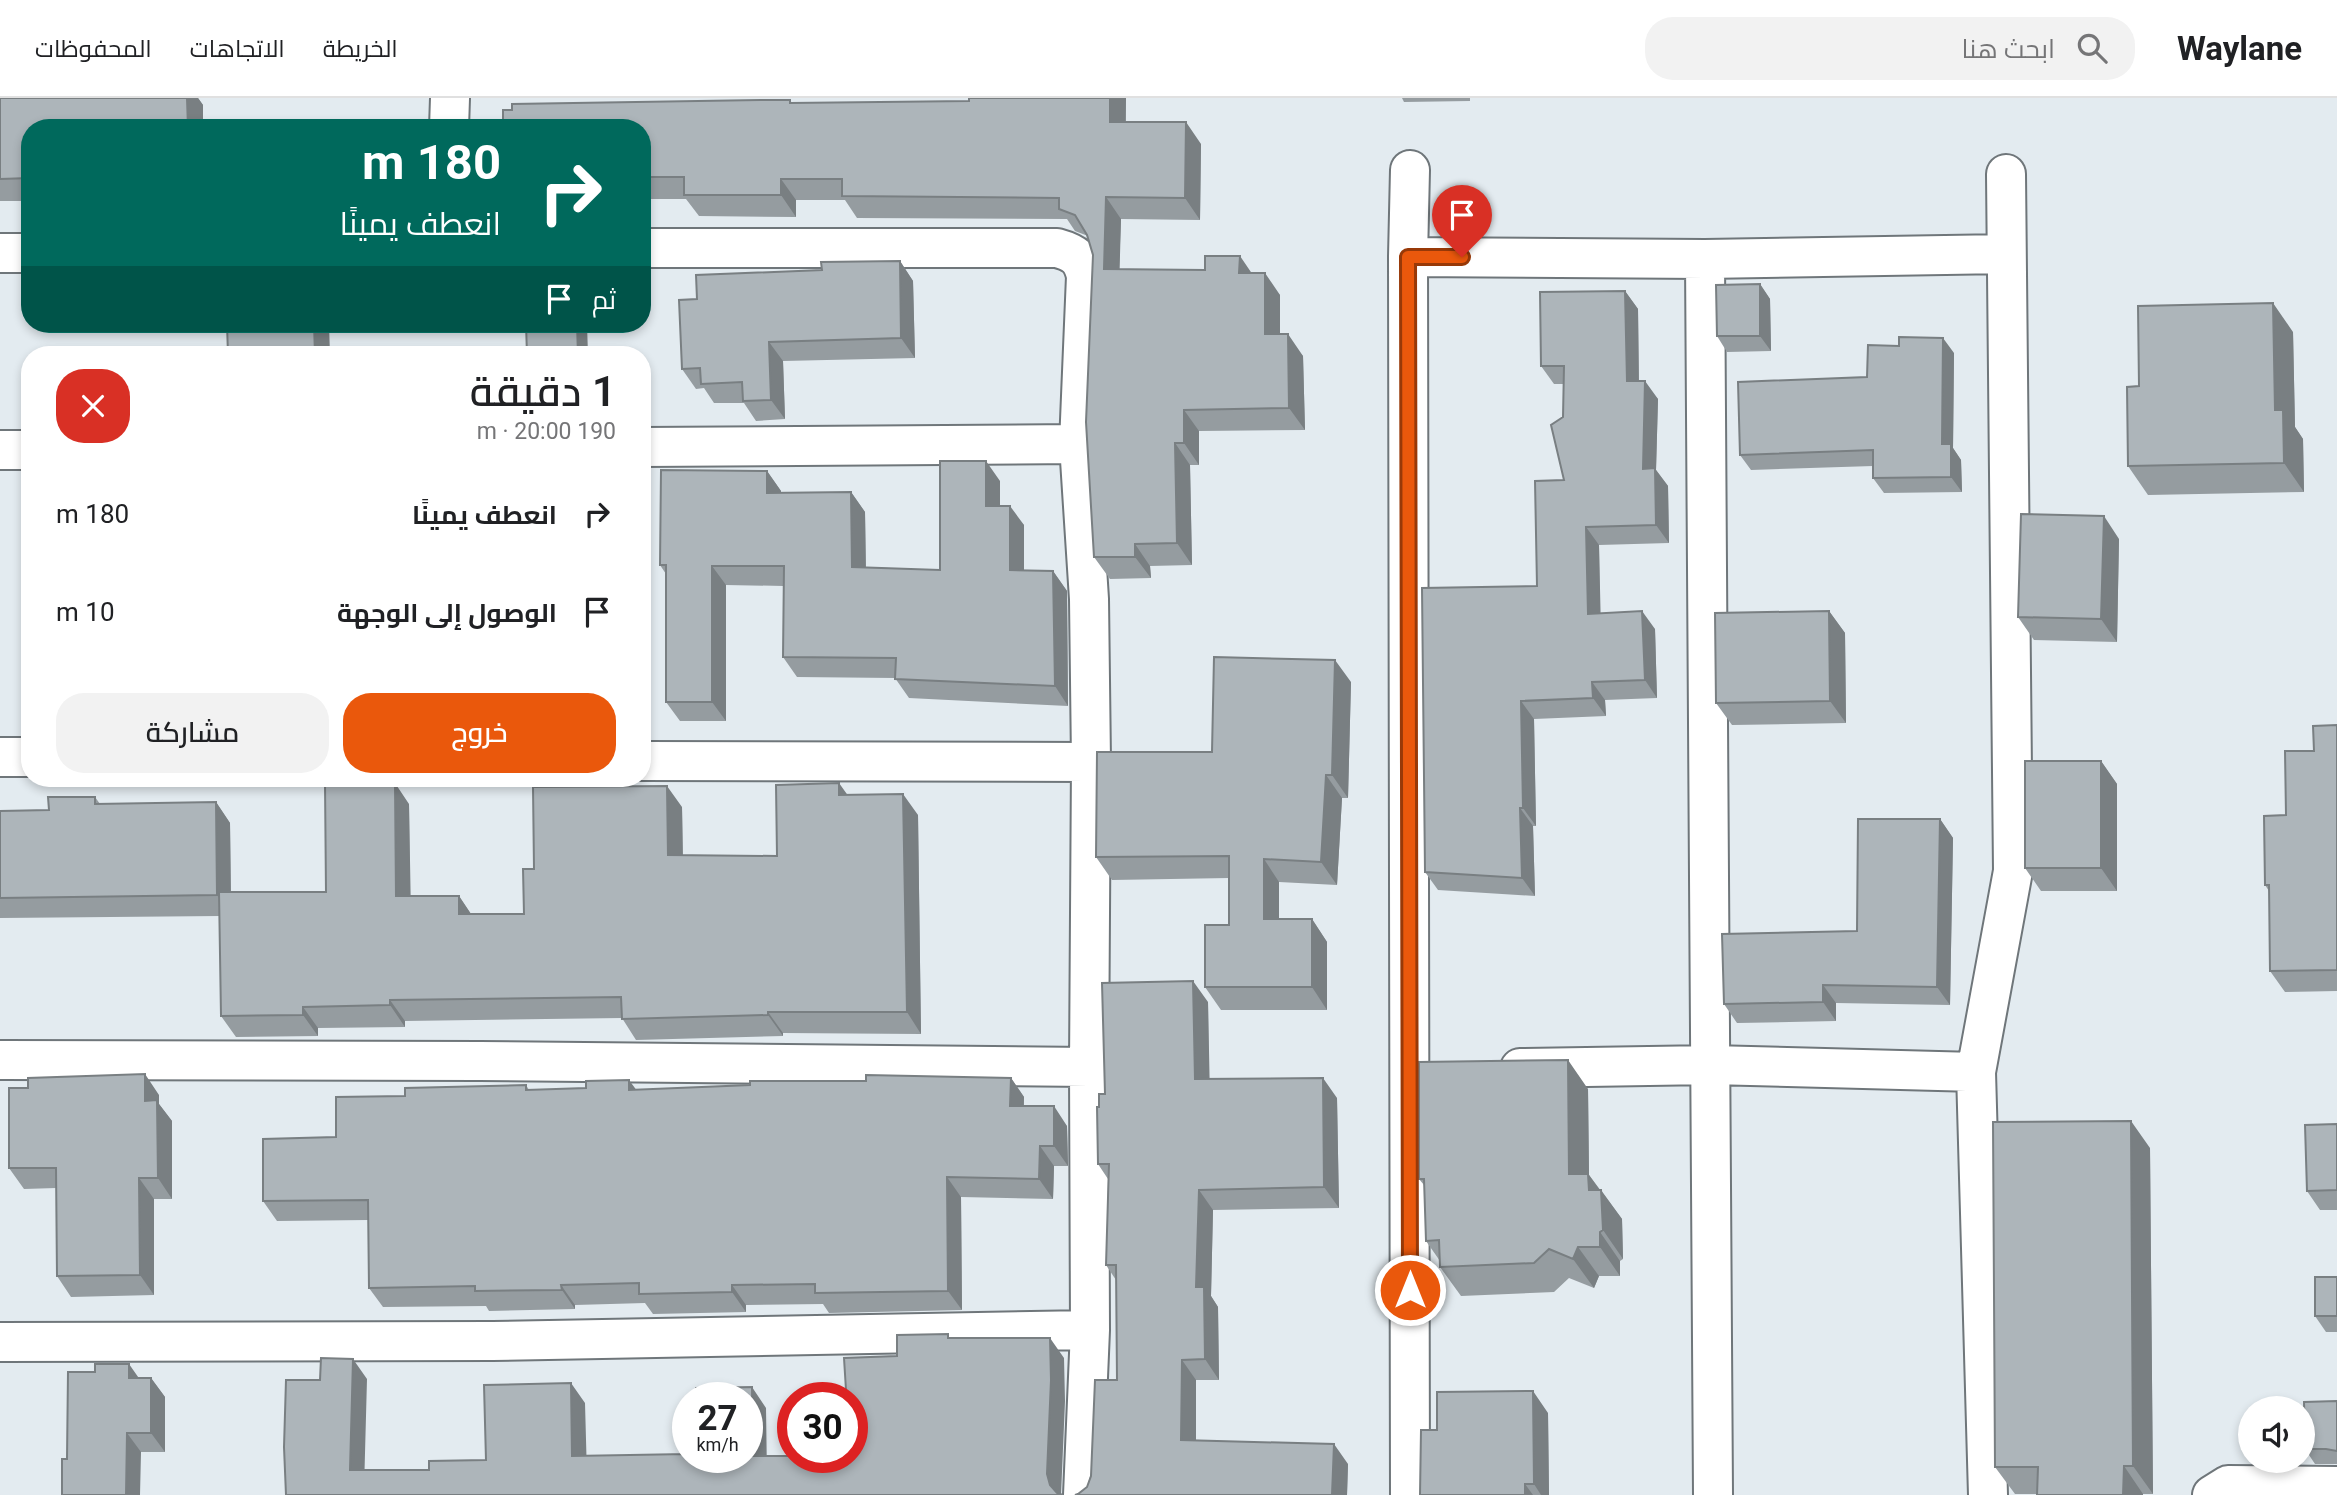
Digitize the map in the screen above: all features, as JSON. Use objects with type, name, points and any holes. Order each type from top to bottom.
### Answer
[{"type":"street","points":[[449,119],[450,98]]},
{"type":"street","points":[[1410,170],[1410,1495]]},
{"type":"street","points":[[1987,1495],[1976,1072],[2013,871],[2006,174]]},
{"type":"street","points":[[651,248],[1057,248],[1073,253],[1083,262],[1086,276],[1079,444],[1089,599],[1091,762],[1088,1067],[1090,1330],[1083,1495]]},
{"type":"street","points":[[0,253],[21,253]]},
{"type":"street","points":[[1408,257],[1705,258],[2006,254]]},
{"type":"street","points":[[1705,258],[1713,1495]]},
{"type":"street","points":[[651,447],[1079,444]]},
{"type":"street","points":[[0,450],[21,450]]},
{"type":"street","points":[[0,757],[21,757]]},
{"type":"street","points":[[651,761],[1091,762]]},
{"type":"street","points":[[0,1060],[508,1061],[1088,1067]]},
{"type":"street","points":[[1487,1069],[1711,1065],[1976,1072]]},
{"type":"street","points":[[1410,1069],[1449,1069]]},
{"type":"street","points":[[0,1342],[493,1341],[1090,1330]]},
{"type":"street","points":[[2213,1495],[2228,1485],[2337,1486]]},
{"type":"building","points":[[0,98],[187,98],[188,119],[21,119],[21,178],[0,179]]},
{"type":"building","points":[[969,98],[1110,98],[1110,122],[1186,122],[1185,198],[1106,197],[1104,269],[1205,270],[1205,256],[1240,256],[1239,273],[1265,273],[1265,334],[1288,334],[1289,408],[1184,410],[1184,443],[1175,443],[1177,543],[1135,544],[1135,557],[1094,557],[1086,422],[1093,255],[1087,235],[1075,215],[1059,209],[1059,198],[842,196],[842,179],[781,179],[781,195],[684,195],[684,177],[651,177],[651,119],[503,119],[503,110],[512,110],[512,104],[760,100],[790,100],[790,103],[969,101]]},
{"type":"building","points":[[900,261],[901,338],[769,342],[771,400],[743,401],[742,382],[701,384],[700,368],[682,369],[679,300],[697,299],[696,275],[822,270],[821,262]]},
{"type":"building","points":[[1760,284],[1760,336],[1717,336],[1716,285]]},
{"type":"building","points":[[1625,291],[1627,381],[1645,381],[1643,469],[1655,468],[1656,525],[1586,527],[1588,614],[1642,611],[1645,680],[1592,682],[1593,698],[1521,701],[1522,878],[1425,872],[1422,588],[1537,586],[1535,481],[1564,480],[1551,425],[1563,417],[1564,366],[1541,366],[1540,292]]},
{"type":"building","points":[[2273,303],[2275,410],[2283,410],[2284,463],[2128,466],[2127,387],[2139,386],[2138,306]]},
{"type":"building","points":[[227,333],[314,333],[315,346],[228,346]]},
{"type":"building","points":[[526,333],[577,333],[578,346],[527,346]]},
{"type":"building","points":[[1899,337],[1943,338],[1942,444],[1951,444],[1951,477],[1873,478],[1873,450],[1740,455],[1738,382],[1867,377],[1868,345],[1899,346]]},
{"type":"building","points":[[940,461],[986,461],[986,506],[1010,506],[1010,570],[1053,571],[1055,686],[895,679],[896,658],[783,657],[784,566],[712,566],[712,702],[666,702],[666,565],[660,565],[661,470],[767,471],[767,493],[851,492],[852,567],[940,570]]},
{"type":"building","points":[[2021,514],[2104,516],[2101,619],[2018,617]]},
{"type":"building","points":[[1829,611],[1830,701],[1716,703],[1715,613]]},
{"type":"building","points":[[1214,657],[1335,660],[1332,775],[1326,775],[1321,862],[1264,859],[1264,919],[1312,919],[1312,987],[1205,987],[1205,925],[1229,925],[1229,856],[1096,857],[1097,752],[1212,752]]},
{"type":"building","points":[[2337,725],[2337,970],[2270,971],[2269,885],[2265,885],[2264,816],[2286,815],[2285,751],[2314,751],[2313,726]]},
{"type":"building","points":[[2025,761],[2101,761],[2101,868],[2025,868]]},
{"type":"building","points":[[839,783],[839,795],[903,794],[907,1012],[768,1012],[768,1015],[622,1019],[621,997],[390,1000],[390,1005],[303,1007],[303,1015],[221,1016],[219,892],[326,892],[325,787],[395,787],[396,896],[459,896],[459,914],[524,914],[523,869],[534,869],[533,787],[667,786],[668,855],[777,856],[776,785]]},
{"type":"building","points":[[48,797],[95,797],[95,804],[216,802],[217,895],[0,898],[0,811],[49,810]]},
{"type":"building","points":[[1858,819],[1940,819],[1937,987],[1823,985],[1823,1002],[1724,1004],[1722,934],[1857,931]]},
{"type":"building","points":[[1193,981],[1195,1079],[1323,1078],[1324,1187],[1199,1190],[1196,1287],[1204,1287],[1205,1359],[1182,1360],[1181,1440],[1334,1444],[1332,1495],[1075,1495],[1087,1487],[1091,1476],[1095,1380],[1117,1380],[1116,1265],[1106,1265],[1109,1164],[1098,1164],[1097,1107],[1099,1094],[1105,1094],[1102,983]]},
{"type":"building","points":[[1568,1060],[1569,1174],[1588,1174],[1589,1190],[1601,1190],[1603,1230],[1600,1232],[1600,1247],[1578,1247],[1573,1259],[1549,1249],[1534,1263],[1440,1267],[1439,1240],[1426,1241],[1424,1179],[1419,1179],[1419,1062]]},
{"type":"building","points":[[145,1074],[145,1101],[157,1100],[158,1178],[139,1178],[140,1275],[57,1276],[56,1168],[9,1168],[9,1088],[28,1088],[28,1078]]},
{"type":"building","points":[[866,1075],[1011,1078],[1010,1106],[1054,1106],[1054,1146],[1040,1146],[1039,1179],[947,1177],[948,1291],[815,1293],[815,1284],[732,1285],[732,1292],[639,1294],[639,1283],[561,1285],[562,1290],[475,1291],[475,1286],[369,1288],[368,1200],[263,1201],[263,1139],[336,1137],[336,1097],[405,1096],[405,1088],[526,1085],[526,1090],[586,1088],[586,1081],[629,1080],[629,1090],[750,1085],[750,1081],[866,1081]]},
{"type":"building","points":[[2131,1121],[2133,1466],[2124,1466],[2123,1495],[2037,1495],[2038,1467],[1995,1467],[1993,1122]]},
{"type":"building","points":[[2337,1124],[2337,1190],[2307,1191],[2305,1125]]},
{"type":"building","points":[[2315,1277],[2337,1277],[2337,1316],[2315,1316]]},
{"type":"building","points":[[897,1335],[1050,1338],[1047,1474],[1050,1485],[1063,1495],[286,1495],[286,1380],[320,1380],[321,1358],[353,1359],[350,1470],[429,1470],[429,1461],[486,1460],[484,1385],[571,1383],[572,1456],[672,1454],[672,1473],[763,1473],[763,1456],[777,1456],[777,1473],[868,1473],[868,1382],[846,1382],[844,1358],[897,1356]]},
{"type":"building","points":[[95,1364],[129,1364],[129,1378],[151,1378],[151,1433],[127,1433],[126,1495],[62,1495],[62,1459],[67,1459],[68,1372],[95,1372]]},
{"type":"building","points":[[1533,1391],[1534,1484],[1525,1484],[1525,1495],[1420,1495],[1421,1430],[1437,1430],[1437,1392]]},
{"type":"building","points":[[2337,1401],[2337,1451],[2315,1449],[2315,1402]]},
{"type":"route","points":[[1410,1290],[1408,257],[1462,257]]}]
